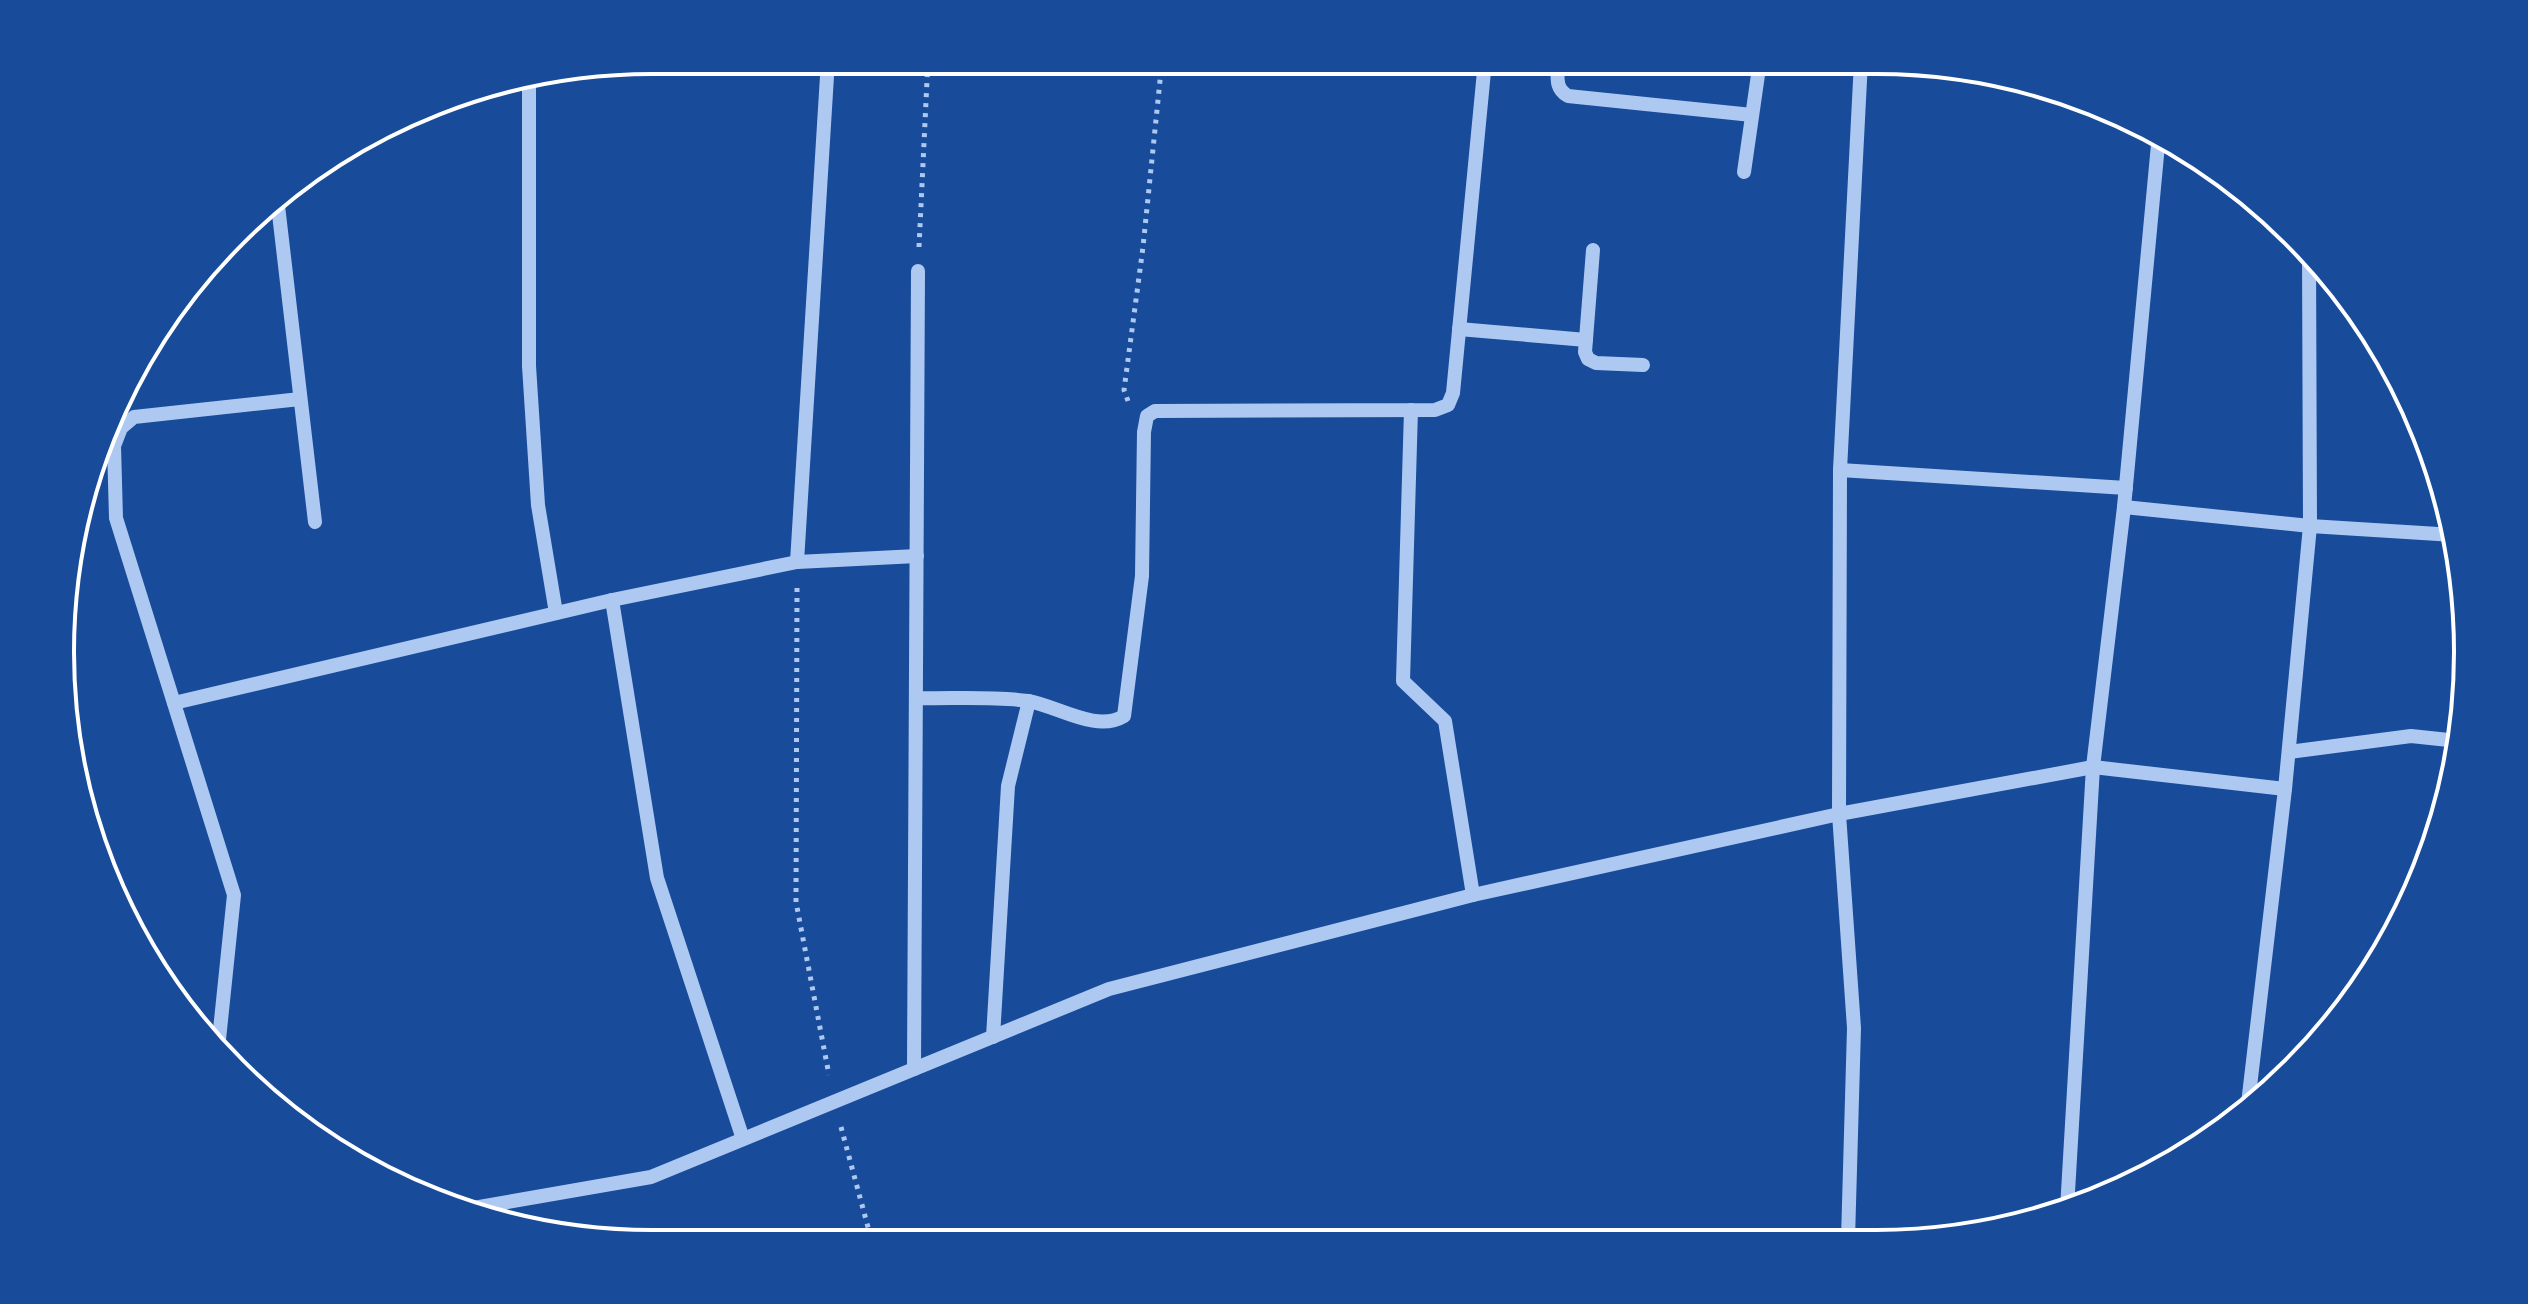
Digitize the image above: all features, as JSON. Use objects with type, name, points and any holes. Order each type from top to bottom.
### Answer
[{"type":"street","points":[[797,562],[827,74]]},
{"type":"street","points":[[916,698],[1029,701],[1101,722],[1114,722],[1124,716],[1142,576],[1144,432],[1147,416],[1155,411],[1435,410],[1448,405],[1453,393],[1484,74]]},
{"type":"street","points":[[1557,74],[1560,92],[1568,96],[1752,115]]},
{"type":"street","points":[[1744,172],[1758,74]]},
{"type":"street","points":[[1848,1230],[1854,1028],[1839,814],[1840,470],[1859,74]]},
{"type":"street","points":[[529,87],[529,366],[538,505],[556,613]]},
{"type":"street","points":[[2068,1197],[2093,767],[2126,488],[2158,147]]},
{"type":"street","points":[[279,211],[315,522]]},
{"type":"street","points":[[1593,250],[1585,352],[1588,359],[1596,363],[1643,365]]},
{"type":"street","points":[[2249,1093],[2289,752],[2310,526],[2309,269]]},
{"type":"street","points":[[914,1069],[918,271]]},
{"type":"street","points":[[1459,329],[1586,340]]},
{"type":"street","points":[[219,1036],[234,895],[116,518],[114,446],[121,428],[134,417],[300,399]]},
{"type":"street","points":[[1411,410],[1403,681],[1445,721],[1473,895]]},
{"type":"street","points":[[1840,470],[2126,488]]},
{"type":"street","points":[[2124,507],[2310,526],[2442,534]]},
{"type":"street","points":[[174,703],[612,600],[797,562],[917,556]]},
{"type":"street","points":[[612,600],[657,878],[743,1139]]},
{"type":"street","points":[[993,1037],[1008,786],[1029,701]]},
{"type":"street","points":[[2289,752],[2411,736],[2447,740]]},
{"type":"street","points":[[487,1206],[651,1177],[1109,989],[1473,895],[1839,814],[2093,767],[2285,789]]},
{"type":"path","points":[[918,271],[927,74]]},
{"type":"path","points":[[1147,416],[1128,402],[1124,390],[1161,74]]},
{"type":"path","points":[[797,562],[796,902],[834,1102],[869,1230]]}]
